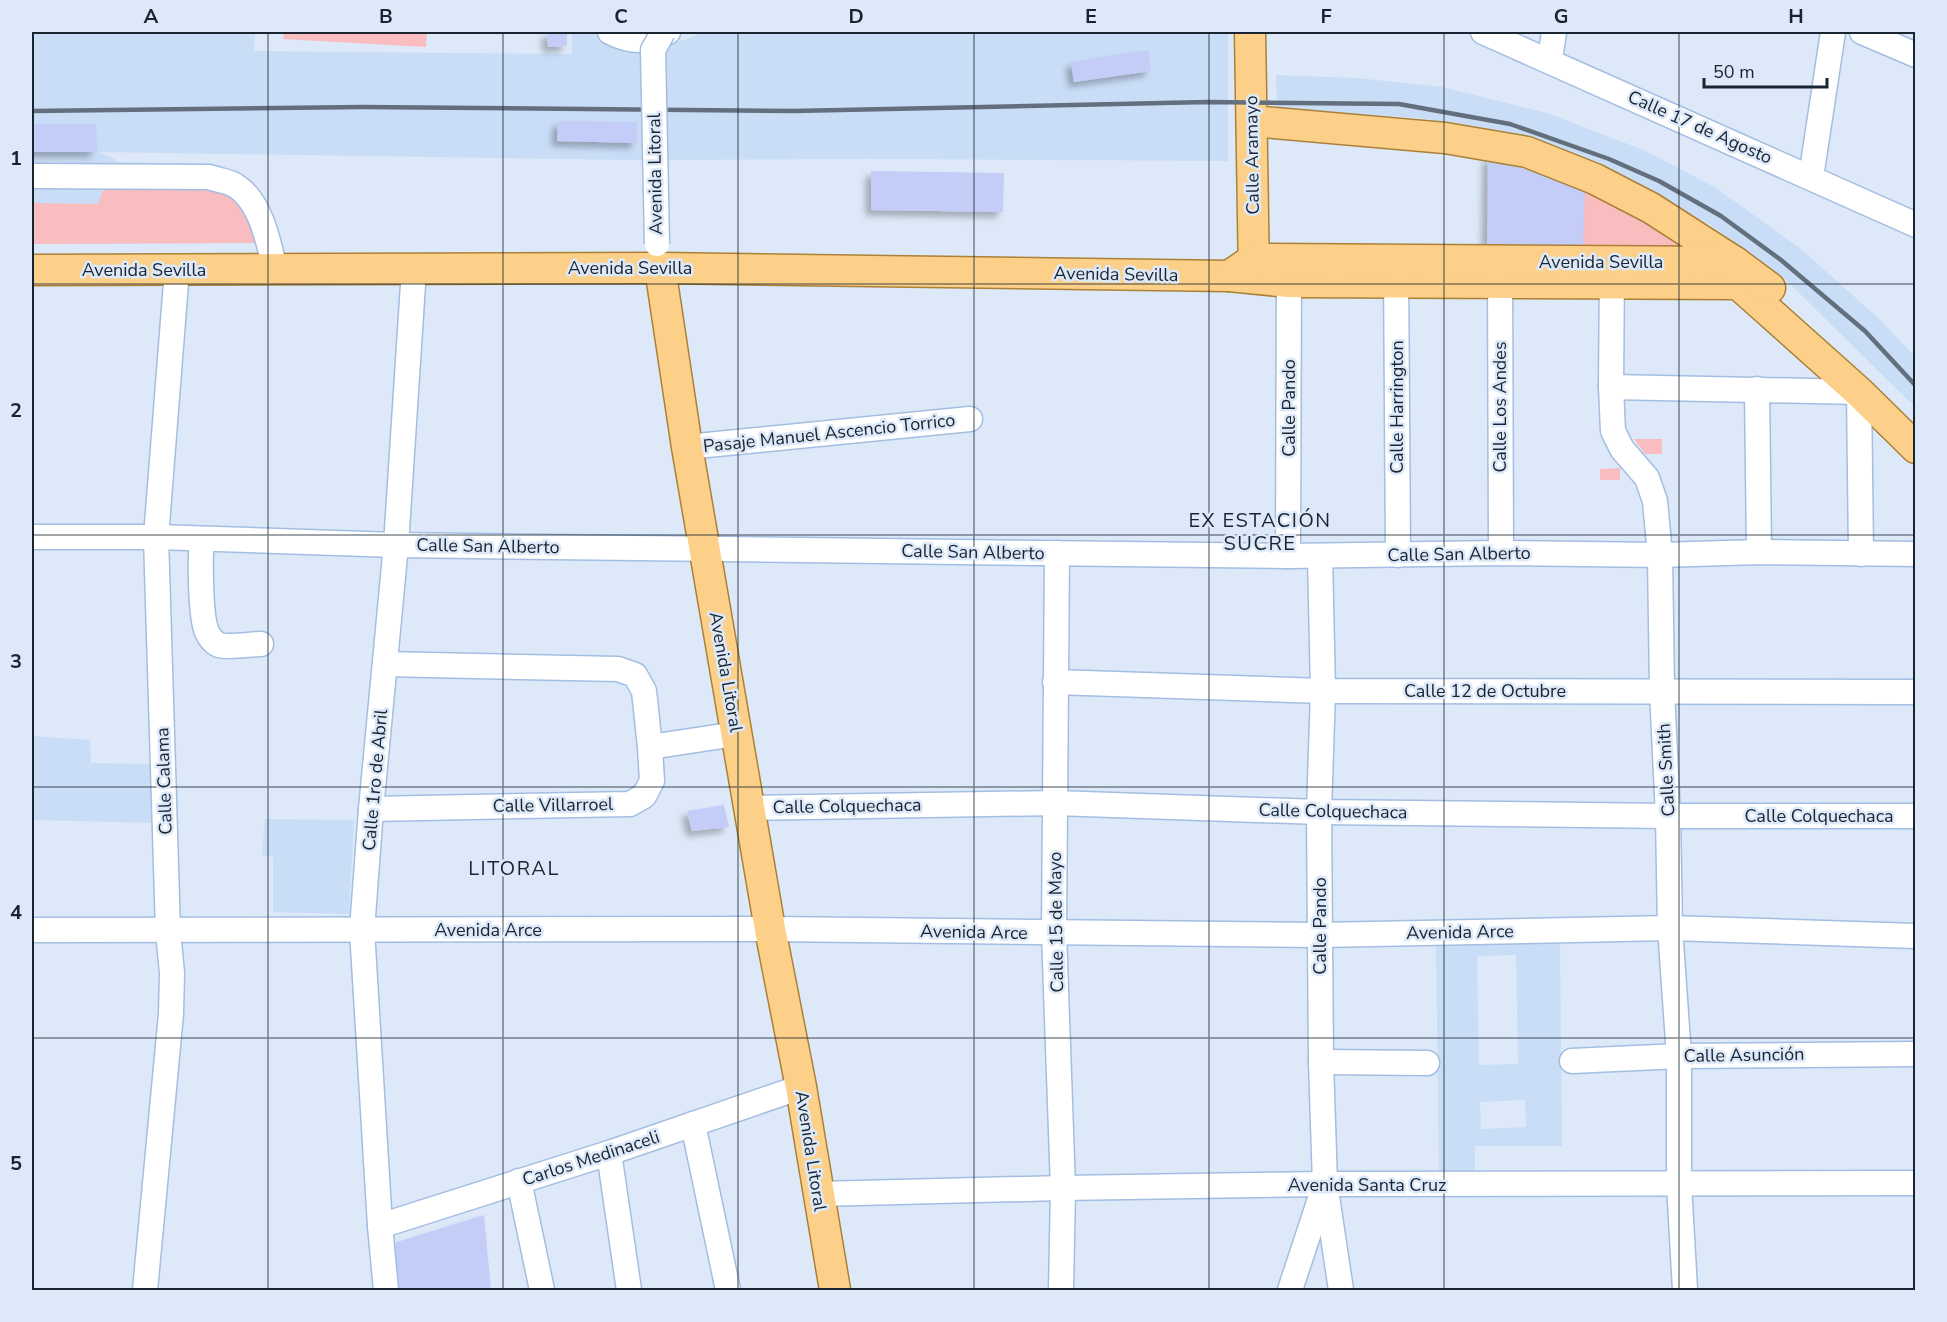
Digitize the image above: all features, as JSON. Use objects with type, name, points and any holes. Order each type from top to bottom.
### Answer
[{"type":"main road","name":"Calle Aramayo","points":[[1245,271],[1252,120],[1250,32]]},
{"type":"main road","points":[[1252,120],[1446,138],[1527,152],[1595,179],[1651,208],[1735,262],[1789,302],[1916,426]]},
{"type":"main road","name":"Avenida Sevilla","points":[[32,270],[414,269],[658,256],[1245,271],[1612,273],[1738,284],[1859,392],[1916,448]]},
{"type":"main road","name":"Avenida Litoral","points":[[658,256],[687,447],[736,734],[770,929],[801,1087],[835,1290]]},
{"type":"main road","name":"Avenida Sevilla","points":[[1612,273],[1735,262]]},
{"type":"street","name":"Avenida Litoral","points":[[610,32],[619,37],[639,40],[656,39],[656,36]]},
{"type":"street","name":"Calle 17 de Agosto","points":[[1483,32],[1916,225]]},
{"type":"street","points":[[1550,60],[1554,32]]},
{"type":"street","points":[[1811,177],[1833,32]]},
{"type":"street","points":[[1862,32],[1916,55]]},
{"type":"street","name":"Avenida Litoral","points":[[656,36],[658,256]]},
{"type":"street","points":[[32,176],[209,177],[236,185],[258,210],[269,244],[274,270]]},
{"type":"street","name":"Calle 1ro de Abril","points":[[386,1290],[362,930],[396,545],[414,269]]},
{"type":"street","name":"Calle Calama","points":[[146,1290],[171,1014],[172,973],[168,931],[156,537],[177,270]]},
{"type":"street","name":"Calle Pando","points":[[1288,556],[1289,270]]},
{"type":"street","name":"Calle Harrington","points":[[1396,272],[1398,555]]},
{"type":"street","name":"Calle Los Andes","points":[[1500,272],[1501,553]]},
{"type":"street","name":"Calle Smith","points":[[1612,273],[1612,431],[1622,449],[1647,478],[1655,501],[1659,555],[1670,928],[1679,1056],[1679,1184],[1685,1290]]},
{"type":"street","points":[[1611,387],[1859,392],[1861,554]]},
{"type":"street","points":[[1757,389],[1759,552]]},
{"type":"street","name":"Pasaje Manuel Ascencio Torrico","points":[[687,447],[970,418]]},
{"type":"street","name":"Calle San Alberto","points":[[32,537],[156,537],[396,545],[705,550],[1288,556],[1501,553],[1659,555],[1759,552],[1916,554]]},
{"type":"street","points":[[202,538],[202,605],[206,631],[220,645],[261,644]]},
{"type":"street","name":"Calle 15 de Mayo","points":[[1056,553],[1054,933],[1063,1188],[1060,1290]]},
{"type":"street","name":"Calle Pando","points":[[1290,1290],[1325,1184],[1321,1062],[1320,812],[1323,691],[1320,556]]},
{"type":"street","name":"Calle Villarroel","points":[[371,809],[630,804],[644,796],[652,781],[644,691],[635,675],[618,669],[385,664]]},
{"type":"street","name":"Calle 12 de Octubre","points":[[1055,682],[1323,691],[1916,692]]},
{"type":"street","points":[[650,747],[736,734]]},
{"type":"street","name":"Calle Colquechaca","points":[[750,807],[1055,803],[1320,812],[1916,816]]},
{"type":"street","name":"Avenida Arce","points":[[32,930],[770,929],[1320,934],[1670,928],[1916,936]]},
{"type":"street","name":"Calle Asunción","points":[[1572,1061],[1679,1056],[1916,1054]]},
{"type":"street","points":[[1321,1062],[1427,1063]]},
{"type":"street","name":"Carlos Medinaceli","points":[[380,1226],[609,1153],[801,1087]]},
{"type":"street","points":[[693,1124],[728,1290]]},
{"type":"street","points":[[609,1153],[629,1290]]},
{"type":"street","points":[[519,1181],[542,1290]]},
{"type":"street","name":"Avenida Santa Cruz","points":[[818,1194],[1325,1184],[1916,1183]]},
{"type":"street","points":[[1325,1184],[1341,1290]]},
{"type":"shaded area","points":[[32,32],[255,32],[254,51],[572,54],[572,32],[595,32],[614,48],[638,53],[695,36],[698,32],[1228,32],[1228,161],[625,160],[99,152],[120,162],[211,164],[238,171],[256,190],[270,210],[276,243],[32,244]]},
{"type":"shaded area","points":[[284,32],[427,32],[426,47],[283,39]]},
{"type":"shaded area","points":[[1276,75],[1357,78],[1442,87],[1547,113],[1646,151],[1716,188],[1801,249],[1877,317],[1915,356],[1915,407],[1786,280],[1709,224],[1620,176],[1504,132],[1420,118],[1277,109]]},
{"type":"shaded area","points":[[1488,156],[1547,168],[1703,251],[1487,247]]},
{"type":"shaded area","points":[[211,184],[245,206],[259,243],[32,244],[32,203],[98,204],[103,191],[111,185]]},
{"type":"shaded area","points":[[1634,439],[1662,439],[1662,454],[1645,454]]},
{"type":"shaded area","points":[[1620,468],[1620,480],[1600,480],[1600,469]]},
{"type":"shaded area","points":[[32,736],[90,740],[91,763],[153,764],[155,823],[32,820]]},
{"type":"shaded area","points":[[265,819],[354,820],[349,914],[273,912],[273,857],[262,855]]},
{"type":"shaded area","points":[[1560,943],[1562,1146],[1475,1146],[1475,1173],[1439,1173],[1436,944]],"holes":[[[1516,955],[1518,1064],[1479,1065],[1477,956]],[[1525,1100],[1526,1127],[1481,1129],[1480,1102]]]},
{"type":"building","points":[[547,32],[567,32],[567,46],[548,47]]},
{"type":"building","points":[[1148,50],[1151,71],[1074,82],[1071,62]]},
{"type":"building","points":[[558,121],[637,122],[637,143],[557,141]]},
{"type":"building","points":[[32,124],[96,124],[97,152],[32,152]]},
{"type":"building","points":[[1488,156],[1547,168],[1585,187],[1583,250],[1487,247]]},
{"type":"building","points":[[871,171],[1004,173],[1003,212],[871,210]]},
{"type":"building","points":[[724,805],[729,827],[692,831],[687,811]]},
{"type":"building","points":[[484,1215],[491,1290],[396,1290],[391,1246],[397,1242]]},
{"type":"railway","points":[[32,111],[363,107],[794,111],[1208,102],[1399,104],[1510,124],[1609,159],[1659,181],[1721,216],[1781,260],[1865,331],[1916,386]]},
{"type":"district","name":"EX ESTACIÓN SUCRE","points":[[1260,532]]},
{"type":"district","name":"LITORAL","points":[[514,868]]}]
